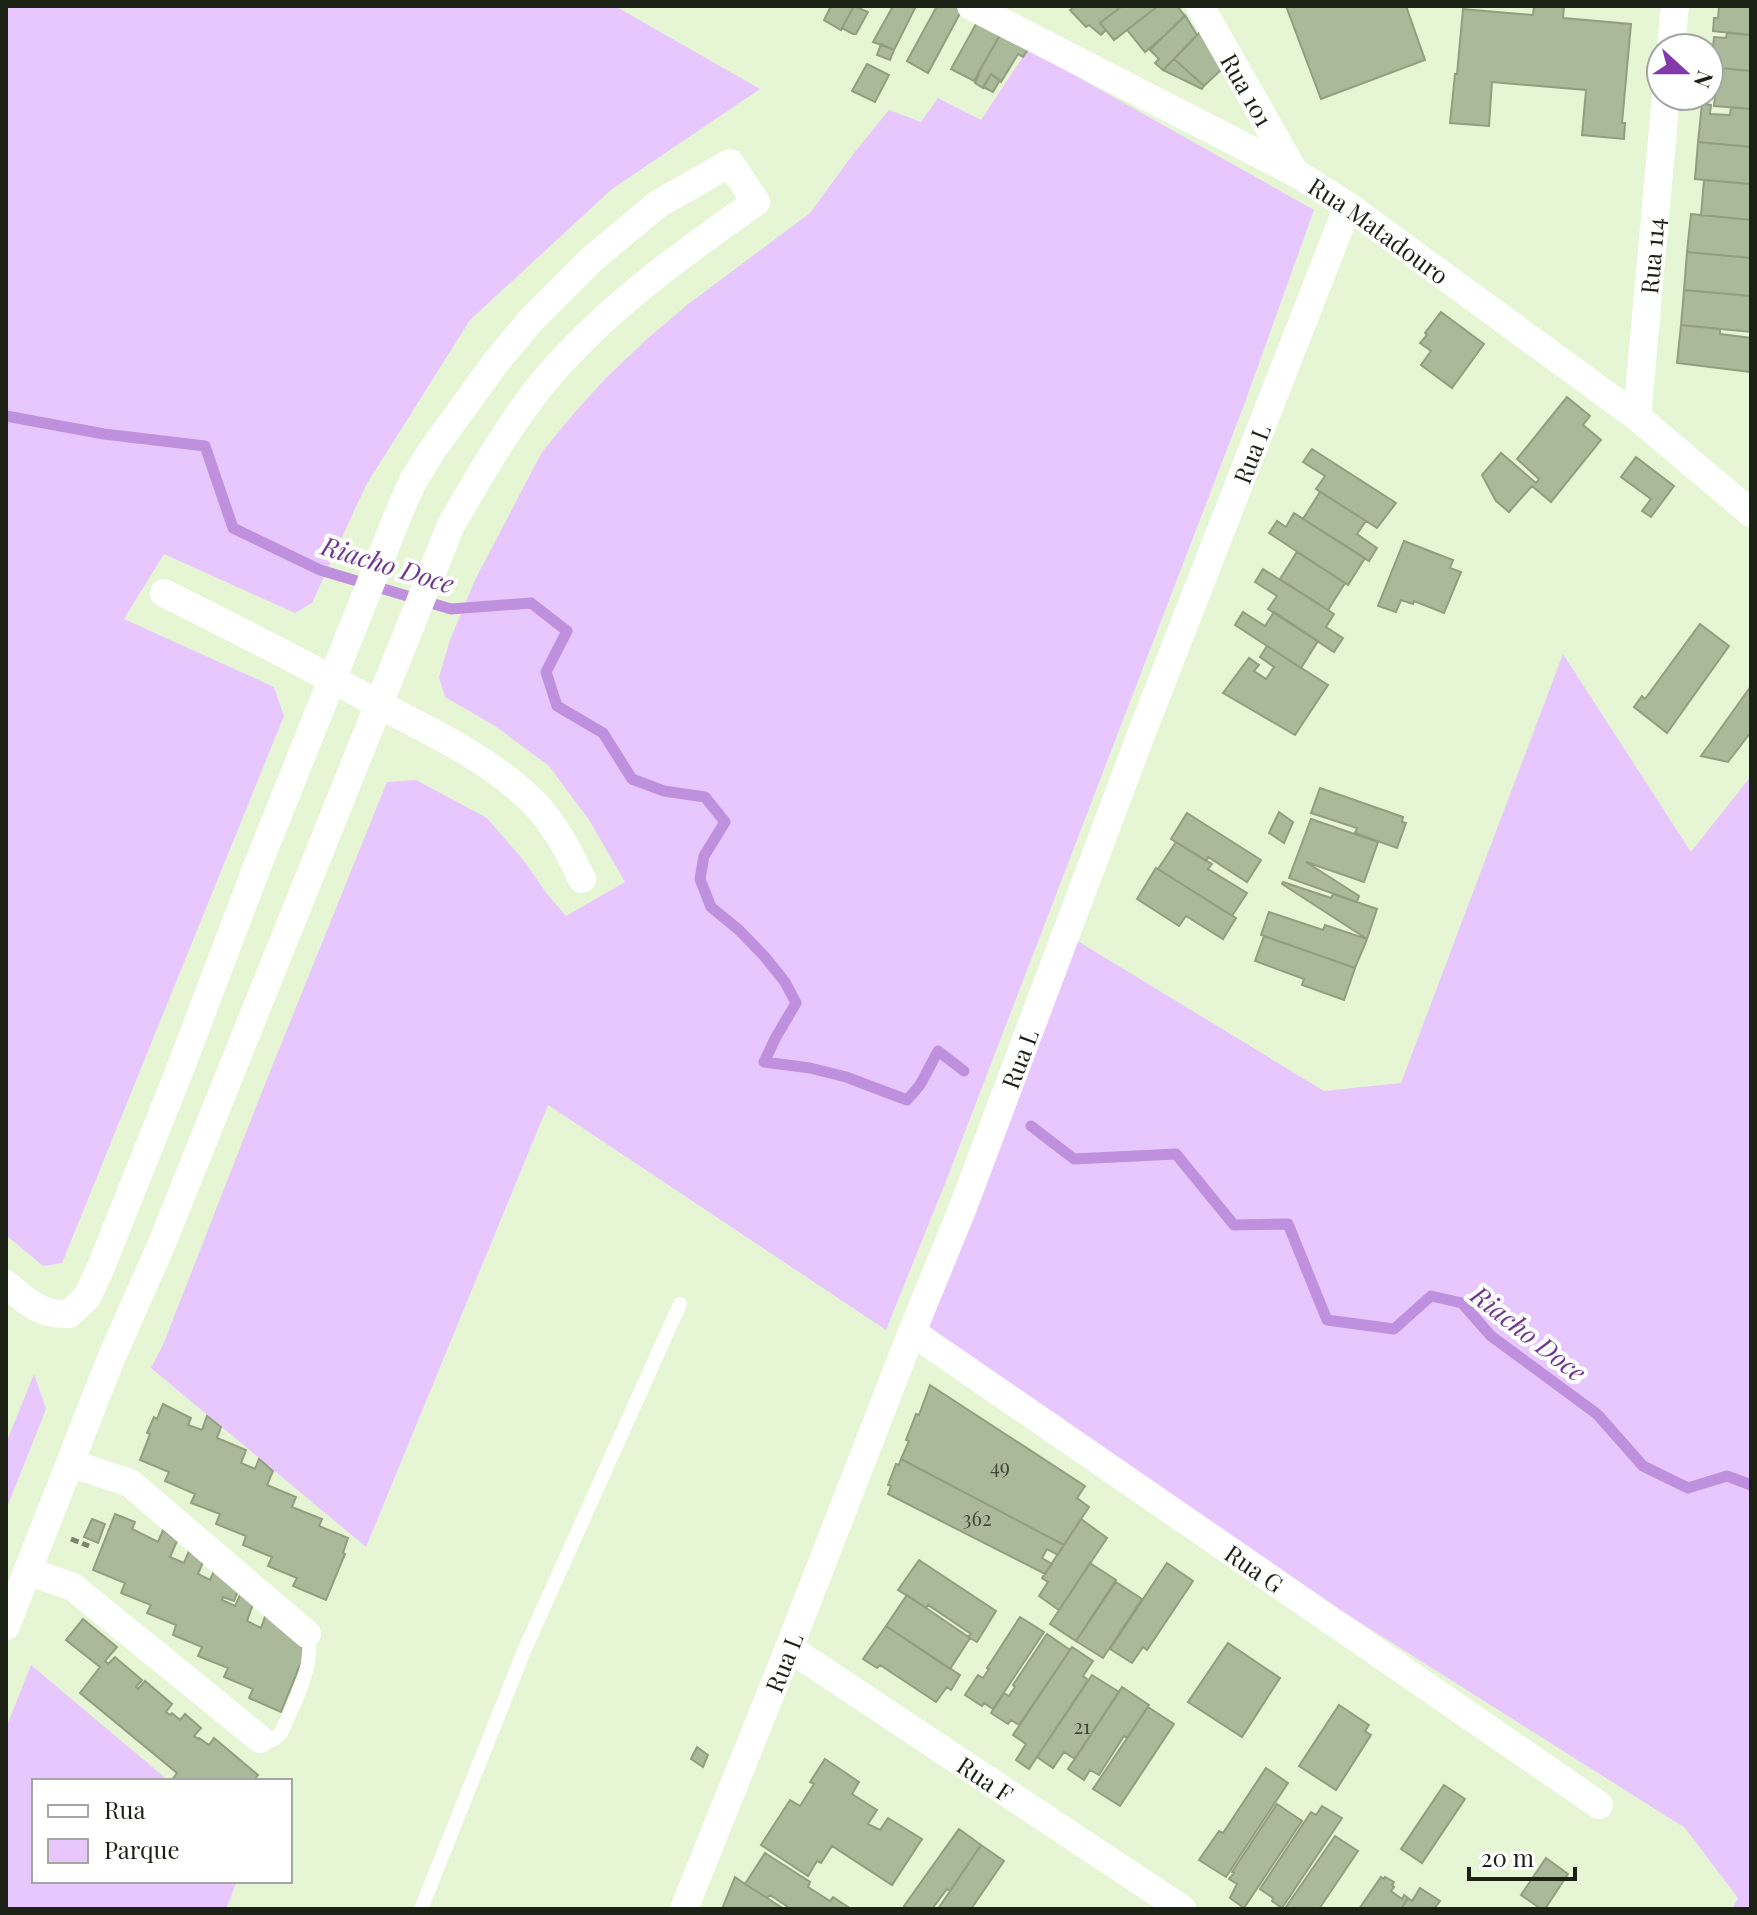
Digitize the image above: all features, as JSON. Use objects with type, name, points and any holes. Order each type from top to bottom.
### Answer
[{"type":"street","name":"Rua Matadouro","points":[[971,6],[1296,173],[1348,206],[1637,417],[1751,513]]},
{"type":"street","name":"Rua 101","points":[[1200,6],[1296,173]]},
{"type":"street","points":[[1673,32],[1675,6]]},
{"type":"street","name":"Rua 114","points":[[1637,417],[1665,112]]},
{"type":"street","points":[[6,1284],[36,1309],[55,1315],[69,1314],[87,1297],[387,544],[413,481],[433,449],[496,362],[531,320],[592,259],[658,204],[730,163],[756,202],[695,245],[609,314],[551,374],[510,427],[451,525],[160,1248],[110,1361],[6,1626]]},
{"type":"street","name":"Rua L","points":[[684,1909],[962,1210],[1142,732],[1348,206]]},
{"type":"street","points":[[164,593],[333,679],[488,765],[536,805],[568,850],[582,879]]},
{"type":"street","name":"Rua G","points":[[912,1332],[1599,1805]]},
{"type":"street","points":[[70,1463],[130,1483],[307,1634]]},
{"type":"street","points":[[27,1571],[73,1587],[260,1739]]},
{"type":"street","name":"Rua F","points":[[789,1648],[1182,1909]]},
{"type":"lane","points":[[421,1909],[524,1651],[680,1304]]},
{"type":"lane","points":[[260,1739],[275,1740],[281,1733],[307,1668],[310,1645],[307,1634]]},
{"type":"path","points":[[70,1538],[89,1546]]},
{"type":"green space","points":[[6,6],[615,6],[760,89],[612,189],[470,320],[366,485],[312,603],[295,613],[164,554],[124,619],[274,687],[284,716],[62,1263],[43,1266],[6,1235]]},
{"type":"green space","points":[[1028,49],[1314,210],[1244,405],[886,1330],[548,1105],[366,1547],[151,1368],[163,1345],[387,782],[416,780],[487,818],[566,916],[625,882],[589,820],[549,766],[495,726],[445,697],[439,677],[450,640],[475,580],[542,452],[606,378],[687,305],[810,213],[889,110],[921,122],[938,98],[981,120]]},
{"type":"green space","points":[[1563,654],[1691,852],[1751,776],[1751,1909],[1732,1909],[1738,1898],[1685,1828],[918,1343],[1071,937],[1324,1091],[1401,1083]]},
{"type":"green space","points":[[34,1374],[46,1409],[6,1510],[6,1443]]},
{"type":"green space","points":[[31,1665],[167,1779],[32,1779],[32,1883],[236,1883],[226,1909],[6,1909],[6,1728]]},
{"type":"building","points":[[831,6],[854,6],[841,30],[824,20]]},
{"type":"building","points":[[854,6],[868,12],[856,34],[842,28]]},
{"type":"building","points":[[893,6],[916,6],[894,50],[873,42]]},
{"type":"building","points":[[937,6],[964,6],[928,73],[907,61]]},
{"type":"building","points":[[1075,6],[1122,6],[1100,23],[1106,30],[1101,35],[1089,25],[1086,27],[1070,10]]},
{"type":"building","points":[[1122,6],[1158,6],[1114,40],[1100,23]]},
{"type":"building","points":[[1158,6],[1177,6],[1185,16],[1145,52],[1127,30]]},
{"type":"building","points":[[1286,6],[1406,6],[1425,60],[1321,99]]},
{"type":"building","points":[[1534,6],[1564,6],[1563,18],[1631,24],[1622,123],[1625,123],[1624,139],[1582,135],[1586,90],[1492,82],[1489,126],[1450,123],[1463,9],[1533,15]]},
{"type":"building","points":[[1719,6],[1751,6],[1751,35],[1713,31],[1714,18],[1718,18]]},
{"type":"building","points":[[981,15],[1004,28],[974,81],[951,69]]},
{"type":"building","points":[[1185,15],[1197,35],[1163,70],[1155,63],[1159,59],[1150,50]]},
{"type":"building","points":[[1004,28],[1032,43],[1023,57],[1018,54],[1001,82],[991,74],[983,88],[975,83],[978,73]]},
{"type":"building","points":[[1201,31],[1223,68],[1204,86],[1174,59]]},
{"type":"building","points":[[1727,33],[1751,35],[1751,71],[1725,68]]},
{"type":"building","points":[[881,44],[894,50],[890,60],[877,55]]},
{"type":"building","points":[[1174,59],[1204,86],[1202,89],[1163,70]]},
{"type":"building","points":[[867,64],[889,75],[875,102],[852,91]]},
{"type":"building","points":[[1725,69],[1751,71],[1751,109],[1725,107]]},
{"type":"building","points":[[991,74],[1000,80],[993,92],[983,87]]},
{"type":"building","points":[[1731,107],[1751,109],[1751,147],[1698,142],[1701,112],[1730,115]]},
{"type":"building","points":[[1698,142],[1751,147],[1751,184],[1695,179]]},
{"type":"building","points":[[1704,180],[1751,184],[1751,220],[1701,215]]},
{"type":"building","points":[[1691,214],[1751,220],[1751,258],[1687,252]]},
{"type":"building","points":[[1687,252],[1751,258],[1751,296],[1684,290]]},
{"type":"building","points":[[1684,290],[1751,296],[1751,332],[1681,325]]},
{"type":"building","points":[[1441,312],[1484,344],[1452,388],[1421,365],[1431,351],[1420,343]]},
{"type":"building","points":[[1681,325],[1720,329],[1720,334],[1751,338],[1751,372],[1677,363]]},
{"type":"building","points":[[1567,397],[1590,416],[1583,425],[1601,440],[1551,502],[1532,486],[1509,512],[1496,501],[1482,475],[1501,453],[1536,483],[1539,479],[1517,459]]},
{"type":"building","points":[[1312,449],[1396,503],[1377,528],[1316,489],[1325,476],[1303,462]]},
{"type":"building","points":[[1636,457],[1674,486],[1651,517],[1642,511],[1651,499],[1621,477]]},
{"type":"building","points":[[1320,492],[1366,521],[1357,534],[1377,548],[1369,561],[1303,519]]},
{"type":"building","points":[[1294,513],[1365,558],[1348,585],[1269,533],[1277,521],[1286,527]]},
{"type":"building","points":[[1404,541],[1453,560],[1450,568],[1461,572],[1444,613],[1414,601],[1413,604],[1401,600],[1396,612],[1378,606]]},
{"type":"building","points":[[1297,552],[1345,583],[1328,610],[1280,579]]},
{"type":"building","points":[[1263,569],[1334,614],[1326,627],[1343,638],[1334,652],[1268,609],[1277,596],[1255,582]]},
{"type":"building","points":[[1243,612],[1265,626],[1274,612],[1318,641],[1301,668],[1235,625]]},
{"type":"building","points":[[1700,624],[1729,646],[1667,733],[1634,707],[1642,696],[1645,699]]},
{"type":"building","points":[[1267,646],[1328,685],[1295,735],[1223,693],[1249,658],[1259,665],[1254,671],[1266,679],[1274,667],[1260,657]]},
{"type":"building","points":[[1751,686],[1751,732],[1728,762],[1701,756]]},
{"type":"building","points":[[1320,788],[1403,817],[1402,822],[1406,823],[1397,848],[1355,833],[1357,828],[1311,813]]},
{"type":"building","points":[[1279,812],[1293,822],[1284,843],[1269,833]]},
{"type":"building","points":[[1187,813],[1261,860],[1247,882],[1208,857],[1206,861],[1171,839]]},
{"type":"building","points":[[1311,819],[1378,842],[1364,882],[1306,862],[1359,896],[1357,902],[1289,878]]},
{"type":"building","points":[[1176,842],[1212,864],[1208,869],[1247,893],[1232,916],[1158,869]]},
{"type":"building","points":[[1156,868],[1236,918],[1223,939],[1186,916],[1179,926],[1137,899]]},
{"type":"building","points":[[1282,884],[1377,909],[1367,939]]},
{"type":"building","points":[[1269,912],[1323,930],[1325,925],[1367,939],[1355,968],[1261,935]]},
{"type":"building","points":[[1264,936],[1355,968],[1344,1000],[1302,985],[1304,979],[1255,961]]},
{"type":"building","points":[[930,1385],[1085,1486],[1077,1498],[1089,1507],[1064,1545],[901,1459],[916,1414],[919,1415]]},
{"type":"building","points":[[163,1404],[191,1418],[188,1425],[202,1430],[207,1416],[221,1427],[217,1438],[246,1450],[241,1463],[255,1469],[259,1459],[273,1471],[267,1485],[296,1497],[292,1507],[322,1519],[319,1526],[348,1538],[345,1554],[326,1600],[293,1586],[297,1578],[268,1566],[272,1557],[243,1545],[246,1536],[216,1524],[220,1514],[191,1503],[195,1494],[165,1481],[169,1472],[140,1460],[150,1434],[147,1433]]},
{"type":"building","points":[[901,1459],[1064,1545],[1058,1555],[1047,1549],[1042,1558],[1052,1564],[1045,1574],[888,1494],[891,1486],[888,1485]]},
{"type":"building","points":[[115,1514],[135,1522],[132,1529],[158,1542],[163,1530],[177,1541],[170,1557],[184,1563],[189,1551],[203,1562],[198,1574],[210,1580],[214,1571],[238,1591],[234,1601],[223,1597],[222,1600],[235,1606],[241,1593],[253,1604],[247,1621],[261,1628],[266,1614],[307,1648],[281,1712],[249,1698],[253,1689],[224,1677],[228,1668],[198,1656],[202,1647],[173,1635],[176,1625],[147,1613],[151,1605],[121,1593],[125,1583],[93,1570]]},
{"type":"building","points":[[92,1519],[105,1524],[98,1543],[84,1537]]},
{"type":"building","points":[[1081,1519],[1107,1538],[1059,1610],[1039,1596],[1048,1582],[1042,1578]]},
{"type":"building","points":[[919,1560],[996,1611],[977,1642],[968,1637],[971,1634],[928,1605],[926,1608],[898,1590]]},
{"type":"building","points":[[1090,1563],[1116,1580],[1076,1641],[1050,1624]]},
{"type":"building","points":[[1167,1563],[1193,1581],[1147,1650],[1143,1647],[1132,1663],[1110,1649]]},
{"type":"building","points":[[1116,1582],[1142,1599],[1103,1658],[1076,1641]]},
{"type":"building","points":[[907,1595],[970,1638],[950,1669],[886,1626]]},
{"type":"building","points":[[1020,1617],[1044,1632],[993,1709],[984,1703],[982,1706],[965,1695],[978,1675],[983,1678]]},
{"type":"building","points":[[83,1619],[117,1647],[105,1661],[108,1664],[115,1657],[142,1680],[136,1687],[138,1689],[145,1681],[172,1704],[166,1712],[180,1720],[185,1714],[201,1728],[194,1736],[209,1745],[214,1738],[258,1775],[255,1779],[172,1779],[177,1773],[80,1693],[100,1667],[66,1640]]},
{"type":"building","points":[[886,1626],[960,1675],[951,1690],[947,1687],[936,1702],[880,1665],[877,1668],[863,1659]]},
{"type":"building","points":[[1047,1634],[1070,1650],[1019,1725],[1011,1720],[1008,1724],[991,1713],[1004,1693],[1009,1696]]},
{"type":"building","points":[[1228,1643],[1280,1678],[1242,1737],[1188,1702]]},
{"type":"building","points":[[1072,1647],[1093,1661],[1083,1676],[1088,1680],[1029,1769],[1016,1760],[1026,1744],[1013,1735]]},
{"type":"building","points":[[1092,1675],[1119,1692],[1075,1759],[1064,1752],[1053,1768],[1037,1757]]},
{"type":"building","points":[[1122,1687],[1149,1705],[1099,1775],[1090,1770],[1084,1780],[1068,1769]]},
{"type":"building","points":[[1339,1705],[1369,1725],[1365,1731],[1371,1735],[1336,1790],[1299,1766]]},
{"type":"building","points":[[1148,1707],[1174,1724],[1120,1806],[1093,1789]]},
{"type":"building","points":[[697,1747],[708,1755],[703,1767],[691,1759]]},
{"type":"building","points":[[825,1759],[859,1782],[852,1794],[877,1810],[868,1824],[880,1830],[888,1818],[922,1839],[892,1885],[832,1846],[808,1876],[761,1845],[790,1800],[800,1806],[814,1784],[810,1782]]},
{"type":"building","points":[[1266,1768],[1288,1783],[1226,1877],[1199,1860],[1219,1831],[1223,1833]]},
{"type":"building","points":[[1444,1785],[1465,1799],[1422,1863],[1401,1849]]},
{"type":"building","points":[[1277,1804],[1302,1821],[1244,1908],[1230,1898],[1237,1884],[1229,1879]]},
{"type":"building","points":[[1322,1806],[1342,1818],[1282,1908],[1260,1889],[1311,1812],[1316,1815]]},
{"type":"building","points":[[959,1829],[981,1845],[950,1891],[947,1889],[932,1909],[908,1909],[904,1906]]},
{"type":"building","points":[[1335,1836],[1358,1851],[1319,1909],[1289,1909],[1286,1907]]},
{"type":"building","points":[[981,1845],[1004,1861],[971,1909],[938,1909]]},
{"type":"building","points":[[765,1853],[810,1882],[808,1887],[830,1901],[833,1897],[851,1909],[791,1909],[745,1884]]},
{"type":"building","points":[[1546,1858],[1568,1874],[1545,1909],[1541,1909],[1521,1895]]},
{"type":"building","points":[[735,1877],[745,1884],[784,1909],[722,1909]]},
{"type":"building","points":[[1381,1877],[1394,1882],[1391,1891],[1402,1899],[1404,1895],[1408,1898],[1401,1909],[1359,1909]]},
{"type":"building","points":[[1420,1888],[1440,1901],[1434,1909],[1401,1909],[1408,1898],[1412,1901]]},
{"type":"waterway","name":"Riacho Doce","points":[[6,416],[104,434],[205,446],[233,528],[320,570],[451,609],[531,603],[567,631],[546,672],[557,706],[603,733],[632,779],[664,791],[705,797],[725,822],[704,856],[700,879],[711,907],[765,957],[785,982],[796,1003],[764,1062],[846,1077],[907,1100],[920,1085],[938,1051],[964,1071]]},
{"type":"waterway","name":"Riacho Doce","points":[[1031,1126],[1074,1159],[1176,1154],[1234,1225],[1288,1224],[1327,1320],[1394,1329],[1431,1296],[1462,1303],[1491,1336],[1597,1414],[1643,1466],[1688,1488],[1727,1476],[1751,1485]]}]
